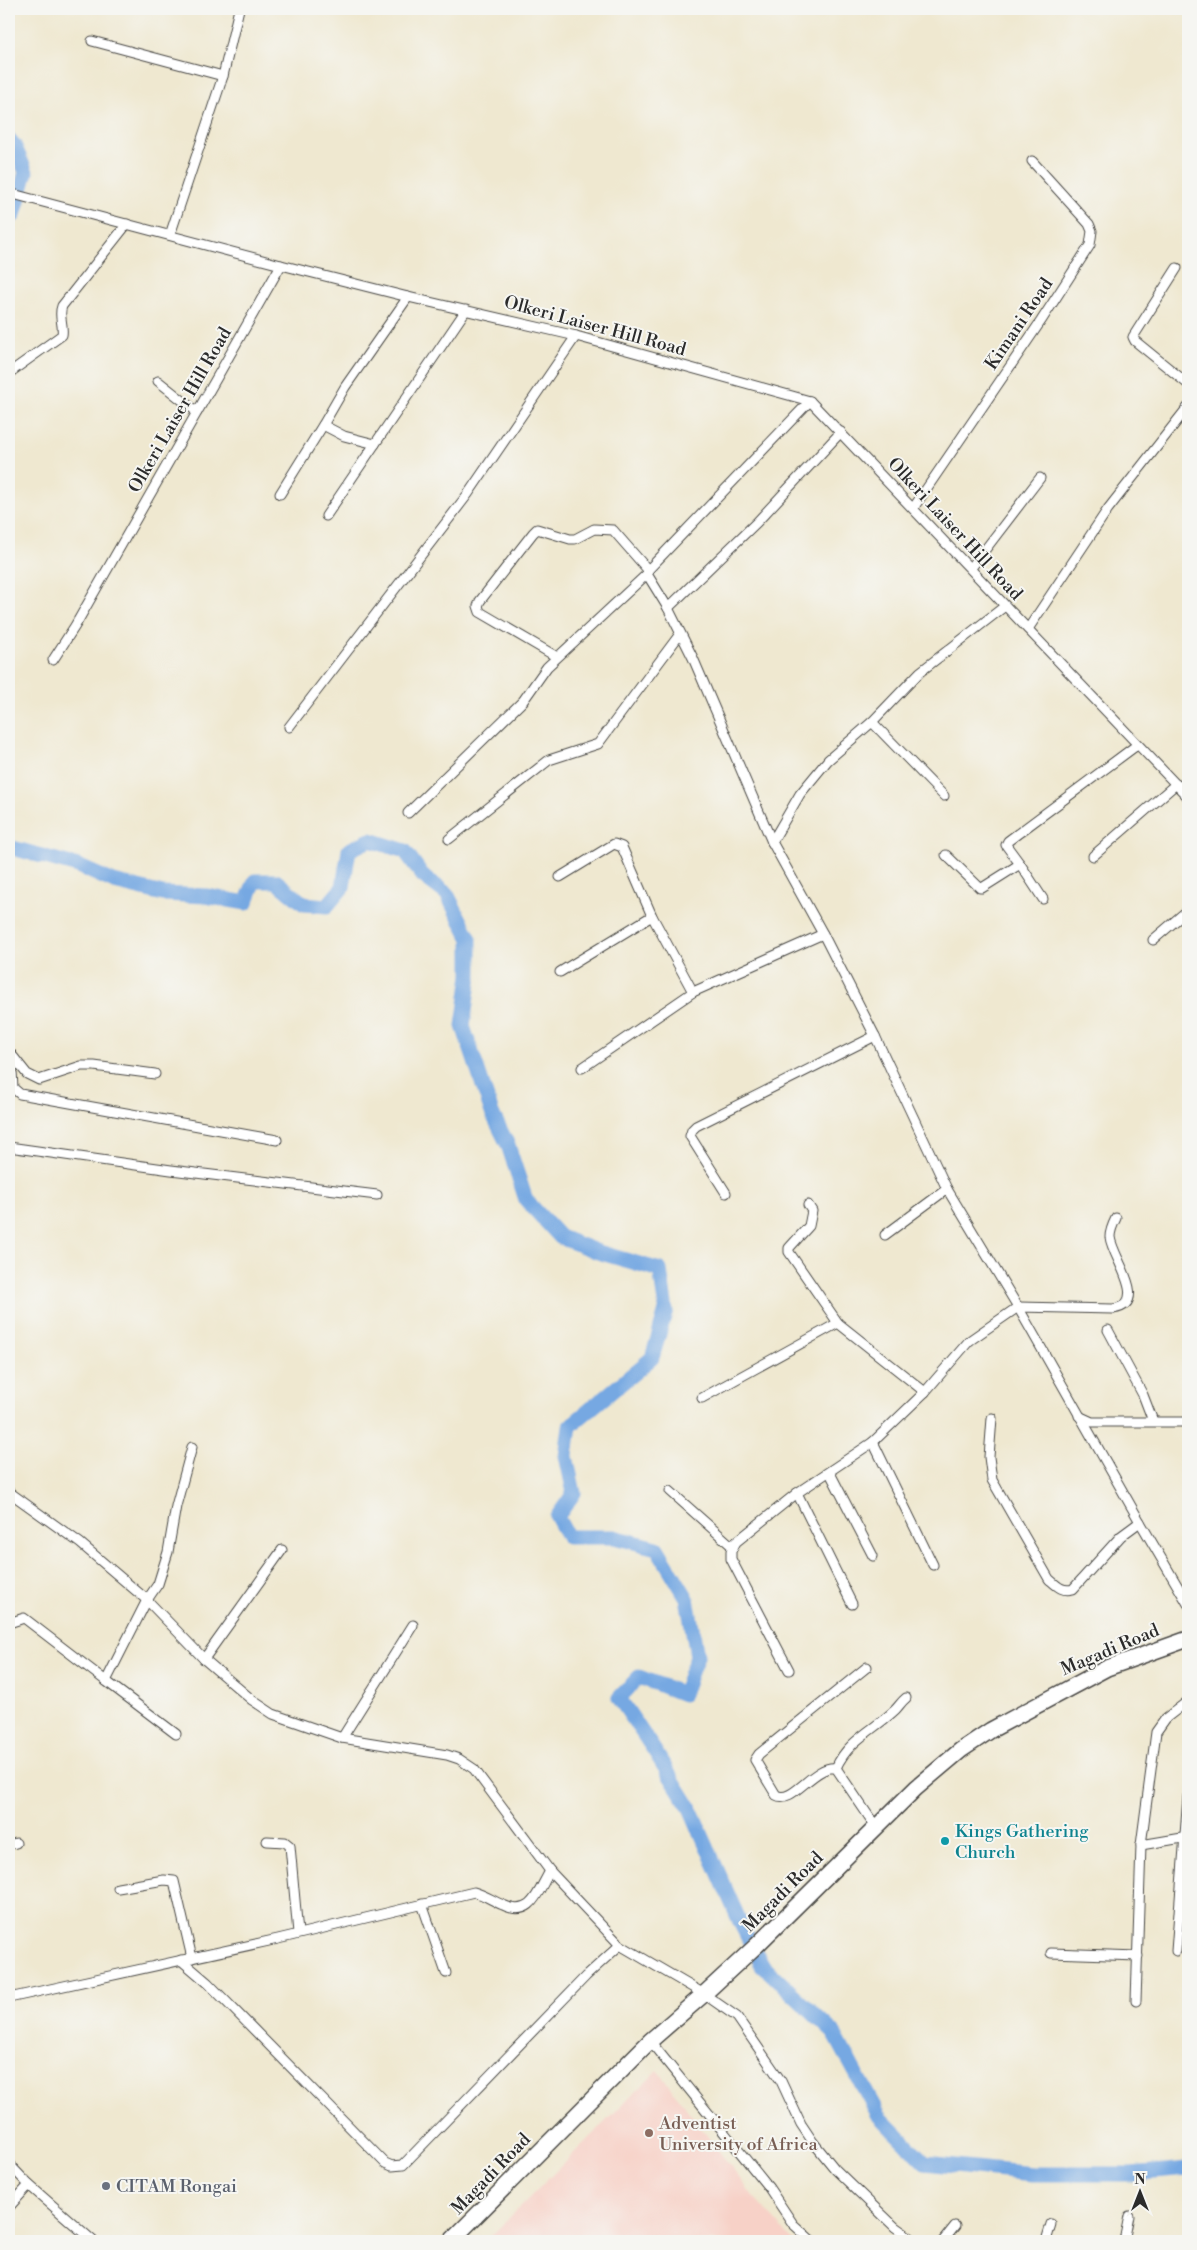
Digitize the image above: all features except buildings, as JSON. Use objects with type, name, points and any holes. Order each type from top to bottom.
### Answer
[{"type":"highway","name":"Magadi Road","points":[[452,2241],[650,2042],[756,1945],[916,1788],[954,1756],[991,1730],[1107,1668],[1188,1639]]},
{"type":"street","points":[[170,235],[222,76],[239,9]]},
{"type":"street","points":[[92,41],[222,76]]},
{"type":"street","name":"Kimani Road","points":[[914,507],[1041,321],[1090,245],[1092,231],[1089,224],[1032,162]]},
{"type":"street","points":[[9,193],[281,264]]},
{"type":"street","points":[[9,373],[62,336],[64,328],[60,311],[62,306],[127,224]]},
{"type":"street","name":"Olkeri Laiser Hill Road","points":[[53,660],[75,626],[281,264],[408,297],[576,336],[810,401],[914,507],[1005,606],[1188,797]]},
{"type":"street","points":[[1177,268],[1133,337],[1135,341],[1188,384]]},
{"type":"street","points":[[280,494],[345,387],[408,297]]},
{"type":"street","points":[[326,516],[466,310]]},
{"type":"street","points":[[289,727],[468,494],[576,336]]},
{"type":"street","points":[[158,381],[197,412]]},
{"type":"street","points":[[408,813],[523,701],[547,667],[647,572],[810,401]]},
{"type":"street","points":[[1028,629],[1108,509],[1188,407]]},
{"type":"street","points":[[323,425],[344,436],[374,444]]},
{"type":"street","points":[[668,608],[757,522],[841,432]]},
{"type":"street","points":[[971,568],[1040,478]]},
{"type":"street","points":[[557,657],[480,612],[478,606],[480,601],[537,530],[570,539],[575,539],[594,529],[612,530],[647,572],[694,658],[772,842],[823,934],[875,1036],[947,1189],[1018,1308],[1188,1604]]},
{"type":"street","points":[[772,842],[800,794],[822,767],[872,722],[920,672],[1005,606]]},
{"type":"street","points":[[449,839],[549,760],[598,744],[680,634]]},
{"type":"street","points":[[872,722],[944,796]]},
{"type":"street","points":[[1043,899],[1006,845],[1008,841],[1137,745]]},
{"type":"street","points":[[1093,856],[1179,787],[1188,777]]},
{"type":"street","points":[[560,877],[614,844],[622,847],[652,916],[693,992]]},
{"type":"street","points":[[946,855],[980,888],[1020,864]]},
{"type":"street","points":[[1153,940],[1188,910]]},
{"type":"street","points":[[560,972],[652,916]]},
{"type":"street","points":[[582,1068],[693,992],[823,934]]},
{"type":"street","points":[[726,1193],[690,1136],[692,1130],[696,1126],[875,1036]]},
{"type":"street","points":[[10,1053],[27,1074],[39,1080],[81,1066],[155,1074]]},
{"type":"street","points":[[10,1053],[13,1088],[20,1094],[277,1140]]},
{"type":"street","points":[[9,1147],[377,1195]]},
{"type":"street","points":[[885,1235],[947,1189]]},
{"type":"street","points":[[808,1205],[812,1211],[810,1222],[788,1250],[838,1323],[925,1392]]},
{"type":"street","points":[[788,1670],[731,1559],[733,1546],[797,1493],[830,1473],[873,1442],[925,1392],[969,1341],[1018,1308],[1113,1310],[1124,1305],[1128,1301],[1130,1288],[1114,1254],[1110,1237],[1116,1218]]},
{"type":"street","points":[[702,1398],[838,1323]]},
{"type":"street","points":[[1108,1330],[1143,1395],[1153,1421]]},
{"type":"street","points":[[1079,1416],[1092,1422],[1188,1422]]},
{"type":"street","points":[[992,1418],[989,1466],[992,1480],[1049,1579],[1060,1588],[1065,1591],[1073,1589],[1121,1536],[1140,1522]]},
{"type":"street","points":[[873,1442],[933,1565]]},
{"type":"street","points":[[106,1681],[147,1600],[158,1584],[168,1552],[176,1506],[192,1447]]},
{"type":"street","points":[[830,1473],[873,1556]]},
{"type":"street","points":[[670,1491],[733,1546]]},
{"type":"street","points":[[9,1492],[80,1543],[147,1600],[204,1659],[252,1700],[273,1714],[342,1738],[447,1755],[459,1759],[474,1769],[550,1871],[620,1945],[704,1994],[737,2018],[781,2081],[801,2124],[835,2170],[895,2227],[915,2241]]},
{"type":"street","points":[[797,1493],[852,1604]]},
{"type":"street","points":[[204,1659],[282,1550]]},
{"type":"street","points":[[9,1623],[24,1618],[176,1734]]},
{"type":"street","points":[[342,1738],[413,1625]]},
{"type":"street","points":[[868,1666],[758,1754],[755,1760],[776,1795],[780,1797],[787,1797],[819,1771],[828,1767],[836,1768],[876,1827]]},
{"type":"street","points":[[836,1768],[841,1756],[855,1740],[896,1710],[906,1698]]},
{"type":"street","points":[[1136,2001],[1141,1845],[1156,1732],[1166,1718],[1188,1701]]},
{"type":"street","points":[[1176,1950],[1188,1796]]},
{"type":"street","points":[[1141,1845],[1186,1837]]},
{"type":"street","points":[[267,1841],[285,1842],[290,1846],[298,1933]]},
{"type":"street","points":[[9,1998],[192,1958],[474,1892],[483,1894],[506,1907],[521,1910],[529,1906],[550,1871]]},
{"type":"street","points":[[118,1888],[164,1880],[174,1881],[192,1958]]},
{"type":"street","points":[[422,1904],[446,1973]]},
{"type":"street","points":[[181,1960],[208,1983],[378,2157],[392,2166],[403,2165],[586,1976],[620,1945]]},
{"type":"street","points":[[1051,1953],[1138,1956]]},
{"type":"street","points":[[650,2042],[769,2188],[793,2224],[812,2241]]},
{"type":"street","points":[[9,2164],[29,2185],[93,2241]]},
{"type":"street","points":[[9,2207],[29,2185]]},
{"type":"street","points":[[1124,2241],[1129,2216]]},
{"type":"street","points":[[1046,2241],[1051,2224]]},
{"type":"street","points":[[943,2241],[955,2226]]},
{"type":"shaded area","name":"Adventist University of Africa","points":[[657,2070],[753,2196],[794,2241],[486,2241]]},
{"type":"waterway","points":[[9,139],[14,145],[26,172],[14,215],[9,219]]},
{"type":"waterway","points":[[9,847],[78,866],[114,882],[163,894],[206,896],[246,903],[255,881],[276,881],[304,904],[327,906],[343,887],[349,850],[370,840],[405,851],[423,876],[447,894],[470,939],[470,975],[463,1026],[492,1113],[508,1145],[526,1200],[560,1237],[598,1252],[660,1270],[666,1310],[652,1358],[570,1426],[566,1456],[574,1493],[557,1517],[568,1537],[614,1537],[657,1548],[687,1598],[697,1656],[683,1694],[639,1677],[619,1698],[690,1808],[740,1922],[762,1965],[834,2033],[879,2116],[925,2163],[1033,2174],[1131,2174],[1188,2169]]},
{"type":"place","name":"Kings Gathering Church","points":[[945,1841]]},
{"type":"place","name":"Adventist University of Africa","points":[[649,2133]]},
{"type":"place","name":"CITAM Rongai","points":[[106,2186]]}]
